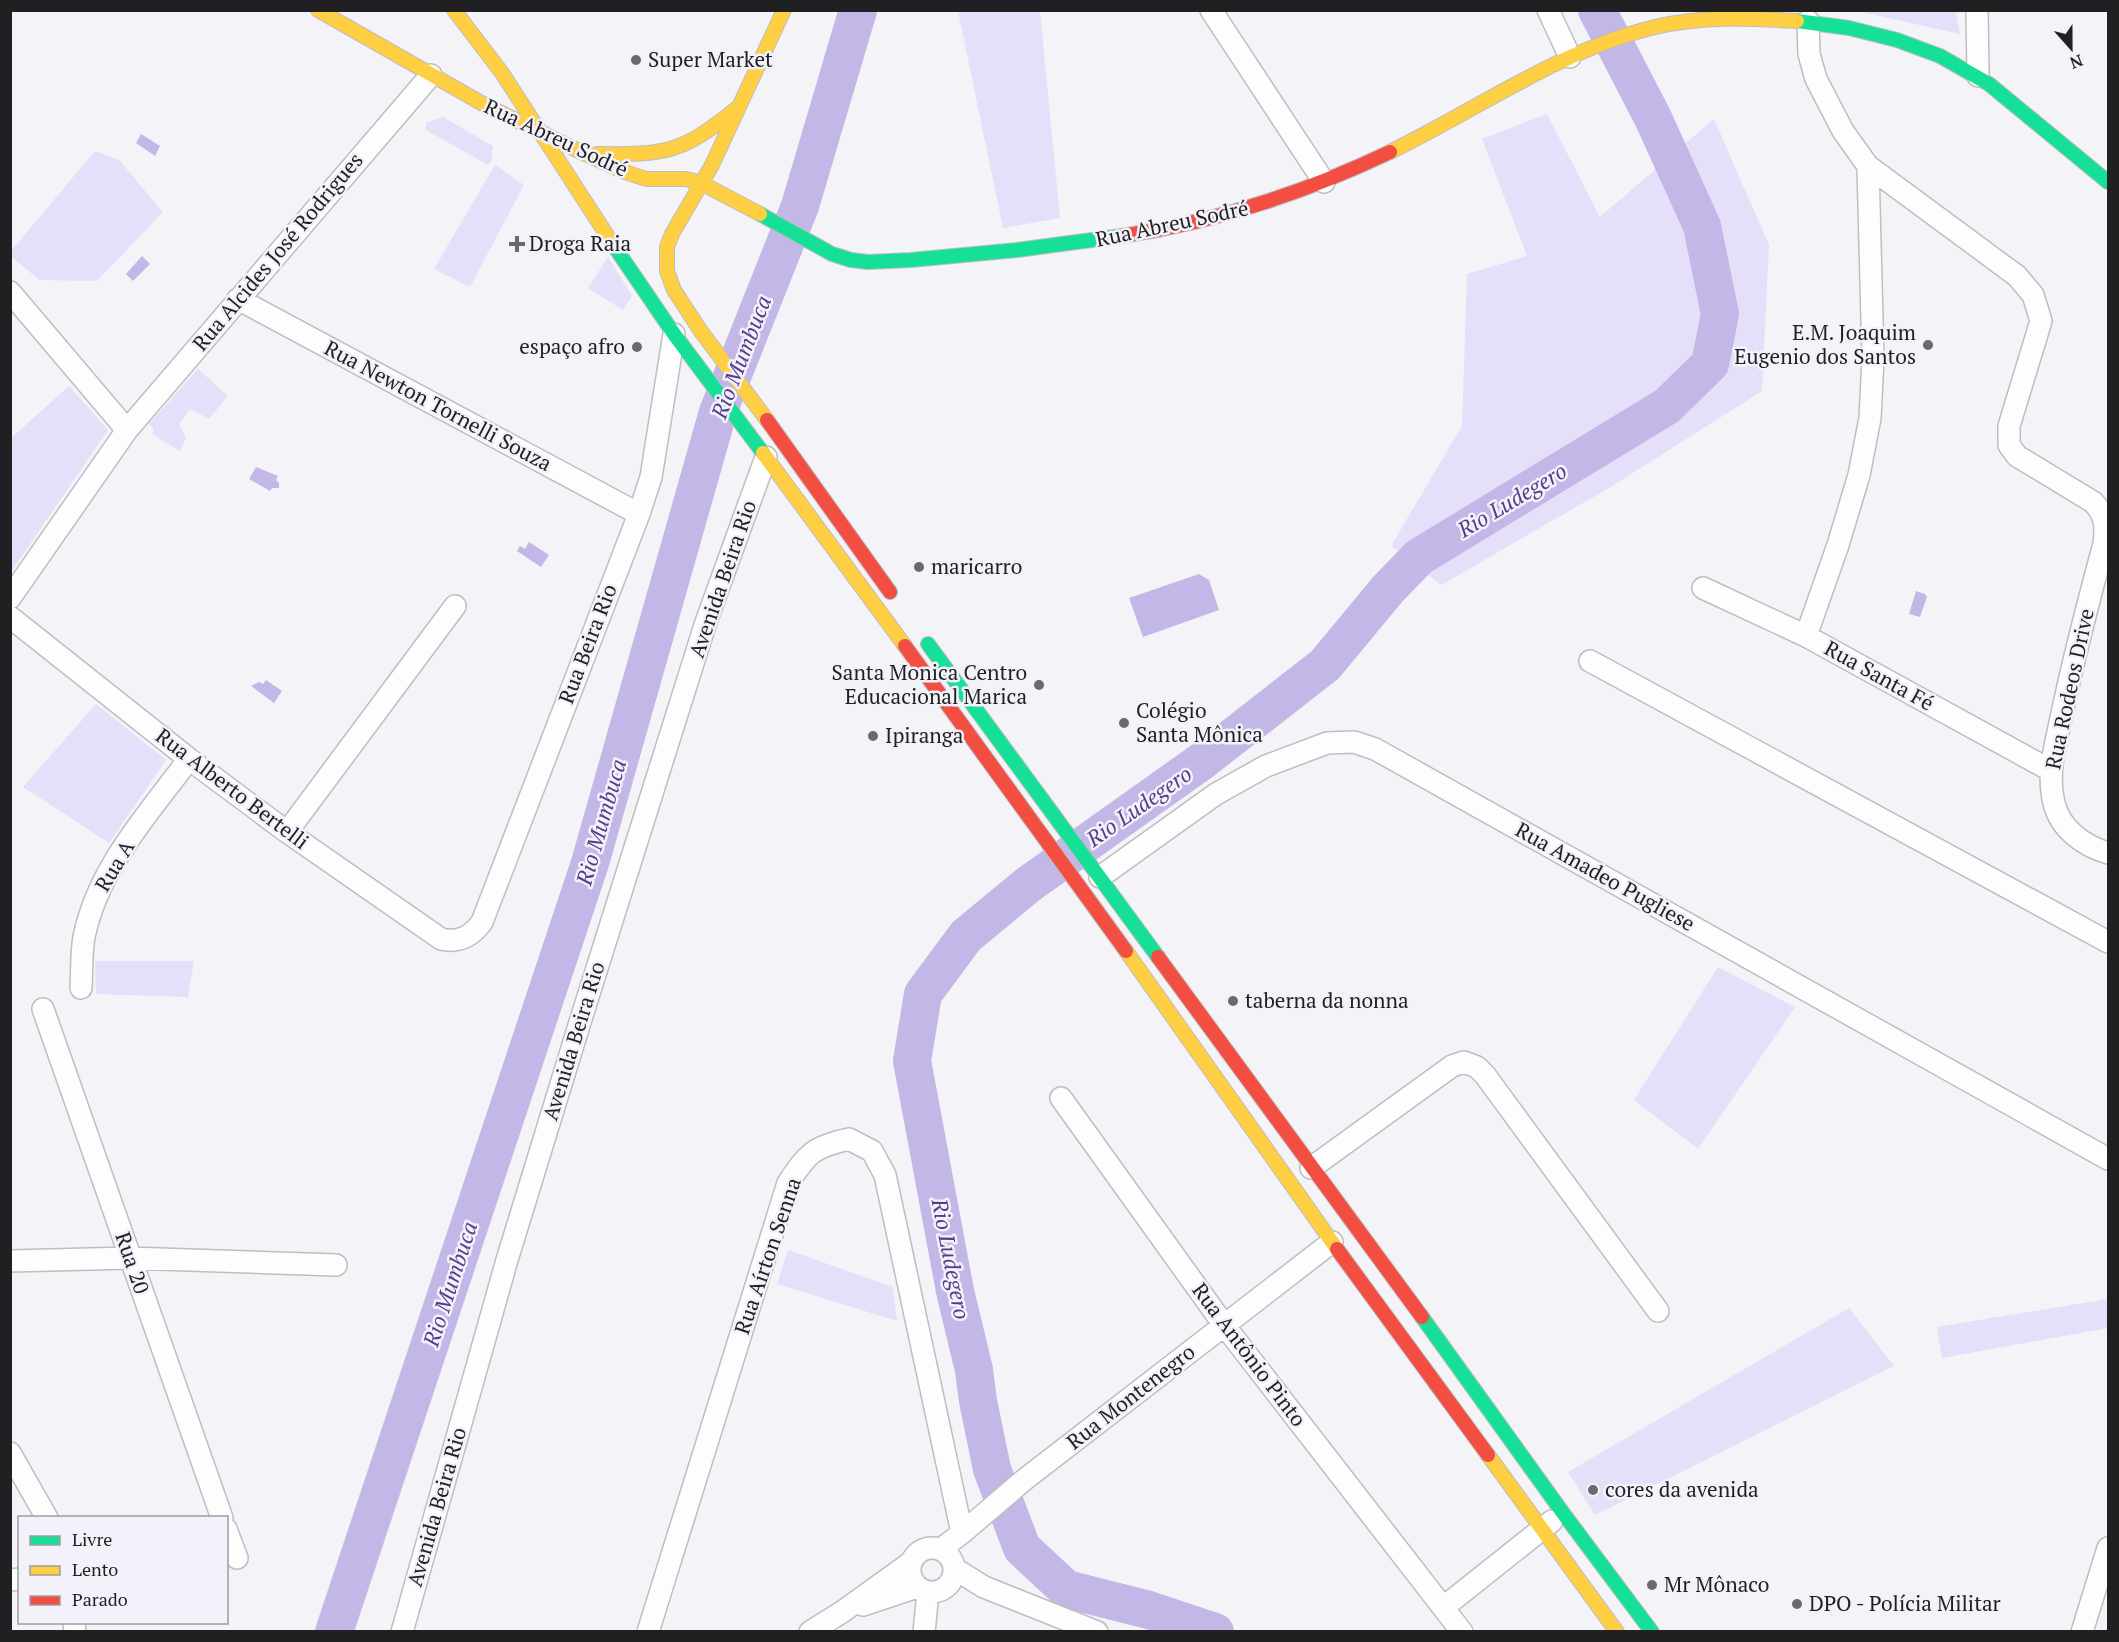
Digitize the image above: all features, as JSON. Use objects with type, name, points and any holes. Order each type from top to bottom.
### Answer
[{"type":"main road","name":"Rua Abreu Sodré","points":[[318,10],[483,104],[583,153],[646,179],[686,179],[701,183],[834,255],[866,262],[1050,247],[1133,236],[1200,222],[1259,206],[1323,182],[1409,142],[1515,84],[1618,37],[1658,26],[1710,19],[1761,18],[1808,21],[1873,34],[1928,52],[1978,76],[2080,156],[2109,182]]},
{"type":"main road","points":[[454,10],[502,73],[674,334],[1075,879],[1332,1242],[1617,1632]]},
{"type":"main road","points":[[784,10],[740,106],[672,234],[667,247],[666,262],[674,290],[700,330],[899,605]]},
{"type":"main road","points":[[583,153],[662,152],[702,135],[740,106]]},
{"type":"main road","points":[[920,633],[1652,1632]]},
{"type":"street","points":[[1211,10],[1323,182]]},
{"type":"street","points":[[1548,10],[1570,57]]},
{"type":"street","points":[[1977,10],[1978,76]]},
{"type":"street","points":[[1806,636],[1838,545],[1859,475],[1870,417],[1873,359],[1868,166],[1843,131],[1816,79],[1809,54],[1808,21]]},
{"type":"street","name":"Rua Alcides José Rodrigues","points":[[10,598],[127,430],[431,75]]},
{"type":"street","name":"Rua Rodeos Drive","points":[[1868,166],[2017,276],[2033,295],[2041,321],[2009,426],[2009,445],[2017,456],[2093,502],[2102,510],[2106,528],[2104,544],[2076,646],[2050,770],[2054,803],[2061,823],[2078,838],[2109,853]]},
{"type":"street","points":[[10,292],[127,430]]},
{"type":"street","name":"Rua Newton Tornelli Souza","points":[[238,299],[639,514]]},
{"type":"street","name":"Rua Beira Rio","points":[[463,939],[475,931],[482,922],[639,514],[651,477],[674,334]]},
{"type":"street","name":"Avenida Beira Rio","points":[[402,1632],[507,1260],[581,1019],[706,622],[766,457]]},
{"type":"street","name":"Rua Santa Fé","points":[[1703,588],[1806,636],[2050,770]]},
{"type":"street","points":[[287,832],[455,606]]},
{"type":"street","name":"Rua Alberto Bertelli","points":[[10,617],[189,759],[287,832],[441,939],[453,942],[463,939]]},
{"type":"street","points":[[1590,661],[2109,942]]},
{"type":"street","name":"Rua Amadeo Pugliese","points":[[1096,872],[1216,794],[1266,766],[1327,743],[1354,742],[1375,749],[2109,1159]]},
{"type":"street","name":"Rua A","points":[[81,988],[83,940],[90,912],[104,878],[189,759]]},
{"type":"street","name":"Rua 20","points":[[42,1009],[221,1516]]},
{"type":"street","points":[[1311,1168],[1452,1066],[1464,1062],[1477,1067],[1658,1311]]},
{"type":"street","name":"Rua Antônio Pinto","points":[[1061,1098],[1224,1325],[1462,1632]]},
{"type":"street","name":"Rua Aírton Senna","points":[[648,1632],[788,1184],[804,1159],[823,1145],[849,1139],[872,1151],[885,1175],[962,1533]]},
{"type":"street","name":"Rua Montenegro","points":[[949,1564],[962,1533],[986,1511],[1332,1242]]},
{"type":"street","points":[[10,1261],[130,1258],[336,1265]]},
{"type":"street","points":[[10,1453],[46,1516]]},
{"type":"street","points":[[1444,1607],[1563,1513]]},
{"type":"street","points":[[228,1534],[237,1558]]},
{"type":"street","points":[[810,1632],[910,1563],[916,1552],[928,1547],[984,1587],[1097,1632]]},
{"type":"street","points":[[2082,1632],[2109,1548]]},
{"type":"street","points":[[910,1563],[910,1576],[922,1589],[924,1632]]},
{"type":"street","points":[[842,1612],[922,1589],[941,1590],[949,1564]]},
{"type":"shaded area","points":[[958,11],[1040,11],[1060,218],[1003,228]]},
{"type":"shaded area","points":[[1857,11],[1956,11],[1960,34]]},
{"type":"shaded area","points":[[1547,114],[1600,217],[1714,119],[1769,245],[1762,391],[1609,488],[1441,585],[1391,546],[1462,426],[1467,274],[1527,256],[1482,139]]},
{"type":"shaded area","points":[[443,117],[493,146],[491,162],[488,165],[426,130],[426,123]]},
{"type":"shaded area","points":[[141,134],[160,146],[155,156],[136,143]]},
{"type":"shaded area","points":[[95,151],[119,160],[163,212],[97,281],[39,280],[11,256],[11,251]]},
{"type":"shaded area","points":[[495,165],[524,185],[470,287],[434,269]]},
{"type":"shaded area","points":[[142,256],[150,264],[133,281],[126,274]]},
{"type":"shaded area","points":[[608,257],[632,296],[623,310],[588,288]]},
{"type":"shaded area","points":[[198,369],[228,396],[209,419],[190,409],[179,424],[186,438],[180,451],[152,434],[154,429],[149,424]]},
{"type":"shaded area","points":[[69,386],[108,430],[11,572],[11,438]]},
{"type":"shaded area","points":[[256,467],[278,476],[276,480],[279,488],[272,488],[270,491],[249,479]]},
{"type":"shaded area","points":[[529,542],[549,555],[541,567],[517,551],[520,546],[525,549]]},
{"type":"shaded area","points":[[1199,574],[1209,580],[1219,610],[1143,637],[1129,598]]},
{"type":"shaded area","points":[[1916,591],[1927,597],[1920,617],[1909,614]]},
{"type":"shaded area","points":[[266,680],[282,691],[274,703],[251,686],[259,682],[263,684]]},
{"type":"shaded area","points":[[96,704],[166,760],[109,843],[23,787]]},
{"type":"shaded area","points":[[95,961],[194,961],[188,997],[96,994]]},
{"type":"shaded area","points":[[1718,967],[1795,1007],[1698,1149],[1634,1100]]},
{"type":"shaded area","points":[[788,1250],[893,1287],[897,1321],[777,1284]]},
{"type":"shaded area","points":[[2108,1299],[2108,1328],[1942,1358],[1937,1327]]},
{"type":"shaded area","points":[[1849,1308],[1894,1366],[1595,1515],[1568,1472]]},
{"type":"waterway","name":"Rio Mumbuca","points":[[334,1632],[590,863],[718,412],[800,206],[858,10]]},
{"type":"waterway","name":"Rio Ludegero","points":[[1215,1632],[1149,1610],[1066,1589],[1022,1548],[992,1469],[974,1370],[955,1291],[912,1061],[923,994],[966,936],[1029,884],[1202,761],[1325,665],[1388,589],[1419,557],[1667,406],[1710,364],[1720,314],[1702,226],[1653,118],[1597,10]]},
{"type":"traffic: fast","points":[[1797,21],[1849,28],[1897,40],[1940,56],[1989,84],[2108,182]]},
{"type":"traffic: fast","points":[[760,214],[832,254],[868,262],[1017,250],[1122,236]]},
{"type":"traffic: fast","points":[[612,243],[674,334],[763,453]]},
{"type":"traffic: fast","points":[[928,644],[1158,957]]},
{"type":"traffic: fast","points":[[1422,1317],[1652,1632]]},
{"type":"traffic: slow","points":[[318,10],[483,104],[583,153],[646,179],[686,179],[701,183],[760,214]]},
{"type":"traffic: slow","points":[[454,10],[502,73],[612,243]]},
{"type":"traffic: slow","points":[[767,420],[700,330],[674,290],[667,271],[667,247],[672,234],[712,165],[784,10]]},
{"type":"traffic: slow","points":[[1390,152],[1553,65],[1620,37],[1672,23],[1708,19],[1797,21]]},
{"type":"traffic: slow","points":[[597,154],[640,154],[672,148],[701,135],[736,109]]},
{"type":"traffic: slow","points":[[763,453],[905,646]]},
{"type":"traffic: slow","points":[[1126,951],[1337,1249]]},
{"type":"traffic: slow","points":[[1488,1455],[1617,1632]]},
{"type":"traffic: jam","points":[[1122,236],[1191,223],[1259,204],[1358,167],[1390,152]]},
{"type":"traffic: jam","points":[[767,420],[890,592]]},
{"type":"traffic: jam","points":[[905,646],[1126,951]]},
{"type":"traffic: jam","points":[[1158,957],[1422,1317]]},
{"type":"traffic: jam","points":[[1337,1249],[1488,1455]]},
{"type":"place","name":"Super Market","points":[[636,60]]},
{"type":"place","name":"Droga Raia","points":[[517,244]]},
{"type":"place","name":"E.M. Joaquim Eugenio dos Santos","points":[[1928,345]]},
{"type":"place","name":"espaço afro","points":[[637,347]]},
{"type":"place","name":"maricarro","points":[[919,567]]},
{"type":"place","name":"Santa Monica Centro Educacional Marica","points":[[1039,685]]},
{"type":"place","name":"Colégio Santa Mônica","points":[[1124,723]]},
{"type":"place","name":"Ipiranga","points":[[873,736]]},
{"type":"place","name":"taberna da nonna","points":[[1233,1001]]},
{"type":"place","name":"cores da avenida","points":[[1593,1490]]},
{"type":"place","name":"Mr Mônaco","points":[[1652,1585]]},
{"type":"place","name":"DPO - Polícia Militar","points":[[1797,1604]]}]
